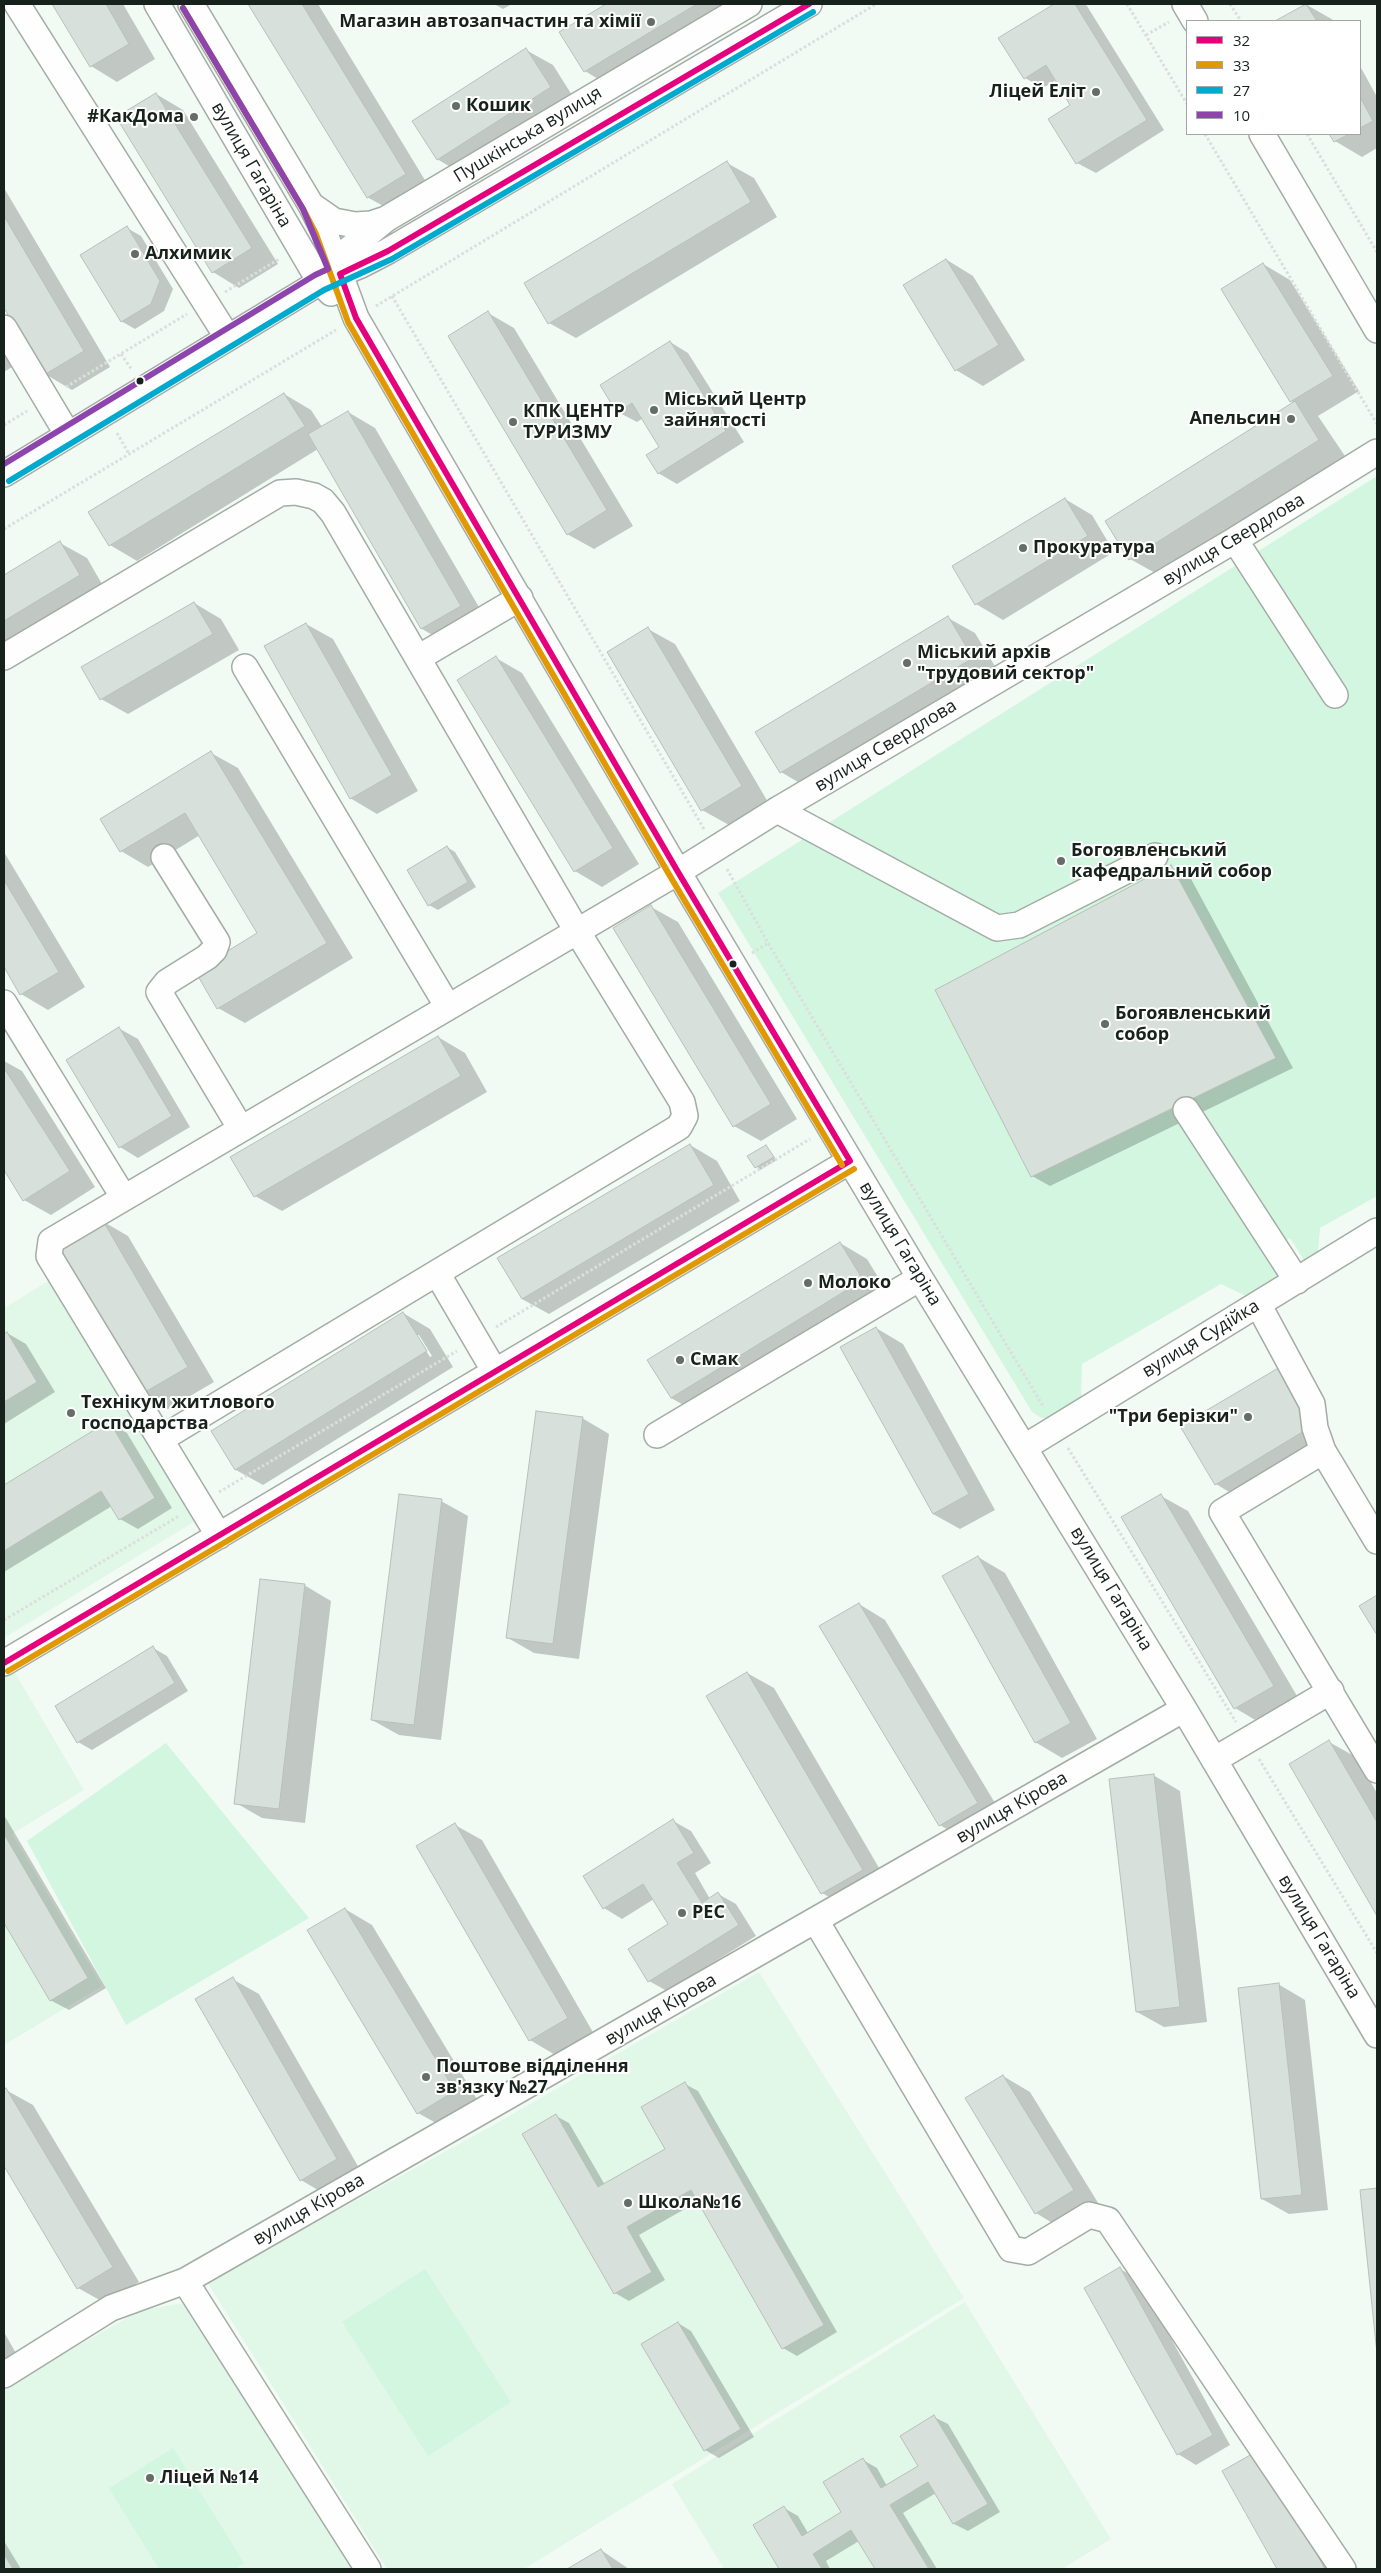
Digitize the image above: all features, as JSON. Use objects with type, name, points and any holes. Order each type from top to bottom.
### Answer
[{"type":"street","points":[[17,4],[228,338]]},
{"type":"street","name":"вулиця Гагаріна","points":[[157,4],[300,247],[332,273]]},
{"type":"street","name":"вулиця Гагаріна","points":[[191,4],[312,205],[332,273],[356,318],[678,872],[920,1278],[1184,1709],[1376,2030]]},
{"type":"street","name":"Пушкінська вулиця","points":[[332,273],[359,240],[386,219],[749,4]]},
{"type":"street","name":"Пушкінська вулиця","points":[[4,474],[332,273],[388,250],[809,4]]},
{"type":"street","points":[[1185,4],[1194,20]]},
{"type":"street","points":[[1263,135],[1377,330]]},
{"type":"street","points":[[312,205],[334,221],[355,225],[371,224],[386,219]]},
{"type":"street","points":[[4,328],[68,435]]},
{"type":"street","name":"вулиця Свердлова","points":[[220,1536],[48,1256],[51,1241],[678,872],[777,810],[1235,540],[1377,452]]},
{"type":"street","points":[[4,657],[280,493],[296,492],[314,496],[323,501],[333,513],[577,931],[682,1102],[685,1116],[679,1127],[160,1439]]},
{"type":"street","points":[[1235,540],[1335,695]]},
{"type":"street","points":[[418,658],[520,598]]},
{"type":"street","points":[[245,667],[448,1007]]},
{"type":"street","points":[[777,810],[997,928],[1019,925],[1155,856]]},
{"type":"street","points":[[164,857],[217,942],[214,950],[207,957],[167,982],[159,992],[241,1129]]},
{"type":"street","points":[[4,1003],[124,1198]]},
{"type":"street","points":[[1186,1110],[1296,1281]]},
{"type":"street","points":[[4,1663],[850,1161]]},
{"type":"street","name":"вулиця Судійка","points":[[1025,1447],[1377,1232]]},
{"type":"street","points":[[436,1273],[495,1372]]},
{"type":"street","points":[[657,1435],[920,1278]]},
{"type":"street","points":[[1258,1304],[1312,1404],[1315,1428],[1323,1451],[1377,1541]]},
{"type":"street","points":[[1323,1451],[1222,1512],[1377,1770]]},
{"type":"street","points":[[1214,1760],[1331,1691]]},
{"type":"street","name":"вулиця Кірова","points":[[4,2374],[111,2308],[185,2281],[1184,1709]]},
{"type":"street","points":[[816,1921],[1012,2249],[1028,2252],[1089,2215],[1108,2220],[1343,2569]]},
{"type":"street","points":[[185,2281],[368,2569]]},
{"type":"path","points":[[4,529],[876,4]]},
{"type":"path","points":[[1127,4],[1186,102]]},
{"type":"path","points":[[1230,4],[1240,20]]},
{"type":"path","points":[[1206,135],[1377,424]]},
{"type":"path","points":[[1308,135],[1377,252]]},
{"type":"path","points":[[4,425],[300,247]]},
{"type":"path","points":[[392,296],[716,848],[768,943],[1056,1428],[1377,1953]]},
{"type":"path","points":[[4,1620],[830,1127]]},
{"type":"shaded area","points":[[1377,476],[1377,1196],[1320,1228],[1318,1251],[1304,1260],[1290,1238],[1266,1251],[1281,1277],[1248,1297],[1221,1284],[1082,1364],[1081,1400],[1049,1418],[1041,1418],[1032,1412],[718,893]]},
{"type":"shaded area","name":"Технікум житлового господарства","points":[[55,1277],[202,1517],[4,1638],[4,1308]]},
{"type":"shaded area","points":[[11,1666],[84,1790],[12,1834],[102,1986],[4,2045],[4,1671]]},
{"type":"shaded area","points":[[166,1743],[309,1918],[126,2025],[27,1841]]},
{"type":"shaded area","name":"Школа№16","points":[[759,1972],[964,2298],[524,2569],[387,2569],[207,2282],[497,2123]]},
{"type":"shaded area","points":[[425,2269],[511,2402],[428,2456],[342,2322]]},
{"type":"shaded area","name":"Ліцей №14","points":[[190,2302],[352,2569],[4,2569],[4,2387],[141,2310]]},
{"type":"shaded area","points":[[965,2302],[1111,2539],[1062,2569],[724,2569],[672,2484]]},
{"type":"shaded area","points":[[173,2448],[244,2563],[235,2569],[159,2569],[109,2488]]},
{"type":"building","points":[[52,4],[106,4],[129,44],[90,67]]},
{"type":"building","points":[[248,4],[302,4],[406,174],[367,198]]},
{"type":"building","points":[[606,4],[697,4],[584,72],[559,32]]},
{"type":"building","name":"Ліцей Еліт","points":[[1054,4],[1075,4],[1147,120],[1076,164],[1048,119],[1070,105],[1046,65],[1024,79],[998,38]]},
{"type":"building","points":[[1306,4],[1316,20],[1277,20]]},
{"type":"building","points":[[526,48],[551,87],[437,160],[412,121]]},
{"type":"building","points":[[156,93],[252,248],[212,273],[116,117]]},
{"type":"building","points":[[1361,99],[1373,121],[1361,127]]},
{"type":"building","points":[[1330,135],[1347,135],[1334,142]]},
{"type":"building","points":[[727,161],[751,202],[548,324],[524,283]]},
{"type":"building","points":[[4,216],[84,351],[44,375],[4,308]]},
{"type":"building","points":[[127,226],[160,281],[151,304],[121,322],[80,255]]},
{"type":"building","points":[[946,259],[999,345],[955,371],[903,285]]},
{"type":"building","points":[[1263,263],[1333,376],[1290,402],[1221,289]]},
{"type":"building","points":[[488,311],[607,510],[567,535],[448,336]]},
{"type":"building","points":[[670,341],[726,431],[658,474],[646,455],[659,447],[632,403],[617,413],[600,385]]},
{"type":"building","points":[[284,393],[305,426],[109,546],[88,512]]},
{"type":"building","points":[[1295,401],[1319,440],[1129,560],[1105,521]]},
{"type":"building","points":[[348,411],[461,606],[421,629],[308,434]]},
{"type":"building","points":[[1065,498],[1088,536],[975,605],[952,566]]},
{"type":"building","points":[[60,541],[80,575],[4,621],[4,575]]},
{"type":"building","points":[[194,602],[213,634],[100,700],[81,667]]},
{"type":"building","points":[[948,616],[973,658],[780,773],[755,732]]},
{"type":"building","points":[[306,623],[392,775],[350,799],[264,646]]},
{"type":"building","points":[[648,627],[742,786],[701,811],[607,652]]},
{"type":"building","points":[[496,656],[613,848],[574,872],[457,680]]},
{"type":"building","points":[[211,751],[327,943],[217,1009],[195,971],[257,933],[185,813],[120,852],[100,819]]},
{"type":"building","points":[[447,846],[468,882],[428,906],[407,870]]},
{"type":"building","name":"Богоявленський собор","points":[[1171,865],[1276,1058],[1031,1177],[935,990]]},
{"type":"building","points":[[4,880],[59,972],[20,995],[4,967]]},
{"type":"building","points":[[651,905],[771,1104],[733,1127],[613,928]]},
{"type":"building","points":[[119,1027],[172,1116],[119,1148],[66,1060]]},
{"type":"building","points":[[438,1036],[461,1076],[254,1197],[230,1157]]},
{"type":"building","points":[[4,1068],[70,1171],[23,1201],[4,1170]]},
{"type":"building","points":[[690,1144],[714,1185],[522,1299],[497,1258]]},
{"type":"building","points":[[766,1145],[774,1157],[755,1168],[747,1156]]},
{"type":"building","points":[[102,1219],[188,1367],[140,1395],[54,1248]]},
{"type":"building","points":[[840,1242],[863,1280],[671,1398],[647,1360]]},
{"type":"building","points":[[403,1312],[427,1351],[235,1470],[211,1431]]},
{"type":"building","points":[[876,1327],[969,1494],[933,1514],[840,1347]]},
{"type":"building","points":[[7,1332],[37,1382],[4,1402],[4,1334]]},
{"type":"building","points":[[1280,1367],[1304,1406],[1304,1431],[1215,1485],[1180,1426]]},
{"type":"building","points":[[536,1411],[583,1417],[553,1644],[506,1638]]},
{"type":"building","points":[[109,1421],[155,1498],[119,1520],[101,1491],[4,1551],[4,1485]]},
{"type":"building","points":[[399,1494],[442,1499],[414,1725],[371,1720]]},
{"type":"building","points":[[1161,1494],[1274,1686],[1234,1709],[1121,1517]]},
{"type":"building","points":[[978,1556],[1071,1723],[1035,1743],[942,1576]]},
{"type":"building","points":[[260,1579],[305,1584],[279,1809],[234,1804]]},
{"type":"building","points":[[1377,1595],[1377,1635],[1359,1606]]},
{"type":"building","points":[[859,1603],[978,1803],[939,1826],[819,1626]]},
{"type":"building","points":[[153,1646],[175,1683],[77,1743],[55,1706]]},
{"type":"building","points":[[747,1672],[863,1870],[821,1894],[706,1696]]},
{"type":"building","points":[[1329,1740],[1377,1822],[1377,1916],[1289,1764]]},
{"type":"building","points":[[1154,1774],[1180,2007],[1136,2012],[1109,1779]]},
{"type":"building","points":[[673,1819],[694,1853],[677,1863],[702,1903],[718,1892],[739,1925],[648,1982],[628,1949],[668,1924],[643,1884],[603,1909],[583,1876]]},
{"type":"building","points":[[455,1823],[568,2018],[529,2041],[416,1846]]},
{"type":"building","points":[[4,1834],[88,1978],[50,2001],[4,1923]]},
{"type":"building","points":[[345,1908],[455,2091],[417,2114],[307,1930]]},
{"type":"building","points":[[233,1977],[337,2159],[300,2181],[195,1999]]},
{"type":"building","points":[[1279,1983],[1302,2195],[1261,2199],[1238,1988]]},
{"type":"building","points":[[1003,2075],[1074,2190],[1035,2214],[965,2098]]},
{"type":"building","points":[[685,2082],[824,2325],[782,2349],[691,2190],[627,2227],[652,2272],[614,2294],[522,2134],[556,2114],[598,2187],[665,2149],[641,2107]]},
{"type":"building","points":[[6,2088],[113,2267],[77,2289],[4,2166],[4,2090]]},
{"type":"building","points":[[1377,2188],[1377,2354],[1360,2190]]},
{"type":"building","points":[[1120,2267],[1213,2435],[1177,2455],[1084,2288]]},
{"type":"building","points":[[678,2322],[741,2429],[704,2451],[641,2344]]},
{"type":"building","points":[[934,2415],[988,2504],[953,2524],[928,2482],[890,2505],[929,2569],[875,2569],[851,2530],[813,2554],[822,2569],[779,2569],[753,2525],[784,2506],[802,2536],[841,2512],[823,2482],[863,2458],[881,2488],[918,2466],[900,2436]]},
{"type":"building","points":[[1259,2450],[1325,2569],[1277,2569],[1222,2471]]},
{"type":"building","points":[[601,2549],[613,2569],[567,2569]]},
{"type":"building","points":[[4,2554],[13,2569],[4,2569]]},
{"type":"transit line","name":"32","points":[[809,4],[388,251],[340,274],[356,318],[678,872],[850,1161]]},
{"type":"transit line","name":"33","points":[[183,8],[303,209],[316,234],[348,322],[670,876],[842,1165]]},
{"type":"transit line","name":"10","points":[[4,464],[315,275],[328,269],[303,209],[183,8]]},
{"type":"transit line","name":"27","points":[[9,481],[324,290],[392,259],[813,12]]},
{"type":"transit line","name":"32","points":[[4,1663],[850,1161]]},
{"type":"transit line","name":"33","points":[[8,1671],[854,1169]]},
{"type":"place","name":"Магазин автозапчастин та хімії","points":[[651,22]]},
{"type":"place","name":"Ліцей Еліт","points":[[1096,92]]},
{"type":"place","name":"Кошик","points":[[456,106]]},
{"type":"place","name":"#КакДома","points":[[194,117]]},
{"type":"place","name":"Алхимик","points":[[135,254]]},
{"type":"place","name":"Міський Центр зайнятості","points":[[654,410]]},
{"type":"place","name":"Апельсин","points":[[1291,419]]},
{"type":"place","name":"КПК ЦЕНТР ТУРИЗМУ","points":[[513,422]]},
{"type":"place","name":"Прокуратура","points":[[1023,548]]},
{"type":"place","name":"Міський архів \"трудовий сектор\"","points":[[907,663]]},
{"type":"place","name":"Богоявленський кафедральний собор","points":[[1061,861]]},
{"type":"place","name":"Богоявленський собор","points":[[1105,1024]]},
{"type":"place","name":"Молоко","points":[[808,1283]]},
{"type":"place","name":"Смак","points":[[680,1360]]},
{"type":"place","name":"Технікум житлового господарства","points":[[71,1413]]},
{"type":"place","name":"\"Три берізки\"","points":[[1248,1417]]},
{"type":"place","name":"РЕС","points":[[682,1913]]},
{"type":"place","name":"Поштове відділення зв'язку №27","points":[[426,2077]]},
{"type":"place","name":"Школа№16","points":[[628,2203]]},
{"type":"place","name":"Ліцей №14","points":[[150,2478]]}]
